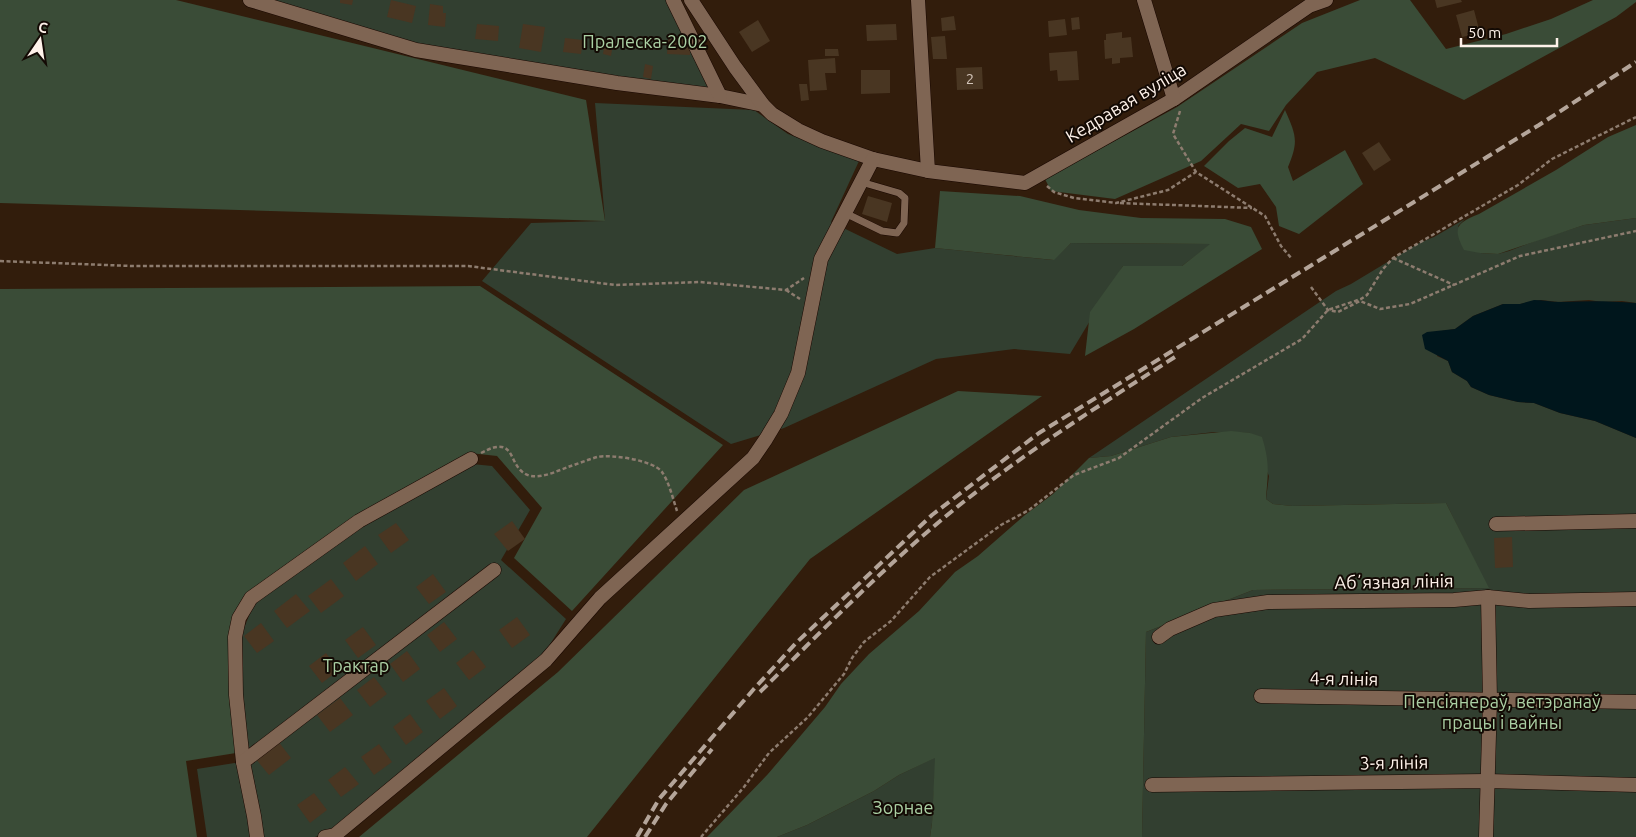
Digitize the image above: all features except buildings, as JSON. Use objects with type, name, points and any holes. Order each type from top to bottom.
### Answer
[{"type":"street","points":[[250,0],[416,50],[617,83],[720,96],[762,105]]},
{"type":"street","points":[[673,0],[720,96]]},
{"type":"street","points":[[691,0],[762,105]]},
{"type":"street","points":[[918,0],[928,171]]},
{"type":"street","points":[[1144,0],[1174,99]]},
{"type":"street","name":"Кедравая вуліца","points":[[762,105],[772,114],[798,130],[822,141],[873,159],[928,171],[1025,183],[1174,99],[1309,6],[1326,0]]},
{"type":"street","points":[[325,837],[335,835],[546,660],[600,598],[753,458],[782,414],[798,373],[821,259],[873,159]]},
{"type":"street","points":[[256,837],[254,816],[243,762],[236,696],[235,637],[239,618],[250,598],[359,521],[471,459]]},
{"type":"street","points":[[1496,524],[1636,521]]},
{"type":"street","points":[[243,762],[494,570]]},
{"type":"street","points":[[1486,837],[1490,700],[1488,598]]},
{"type":"street","name":"Абʼязная лінія","points":[[1158,637],[1170,629],[1214,610],[1268,602],[1488,598],[1529,601],[1636,598]]},
{"type":"street","name":"4-я лінія","points":[[1261,696],[1636,702]]},
{"type":"street","name":"3-я лінія","points":[[1152,785],[1487,781],[1636,785]]},
{"type":"lane","points":[[845,213],[882,231],[897,233],[904,223],[905,198],[899,193],[861,182]]},
{"type":"path","points":[[1174,99],[1180,109],[1173,134],[1196,172],[1266,216],[1281,246],[1292,259]]},
{"type":"path","points":[[701,837],[744,787],[769,753],[808,717],[832,689],[864,642],[890,621],[930,577],[1001,525],[1029,510],[1074,475],[1119,458],[1202,398],[1302,339],[1328,310],[1367,295],[1383,269],[1393,258],[1518,185],[1552,159],[1636,117]]},
{"type":"path","points":[[1116,203],[1168,190],[1196,172]]},
{"type":"path","points":[[1036,177],[1054,192],[1074,198],[1116,203],[1253,208]]},
{"type":"path","points":[[1311,287],[1328,310],[1338,312],[1360,300],[1380,309],[1410,304],[1520,256],[1636,231]]},
{"type":"path","points":[[1393,258],[1454,285]]},
{"type":"path","points":[[0,261],[132,266],[468,266],[615,285],[700,282],[786,290],[806,277]]},
{"type":"path","points":[[471,459],[494,446],[502,447],[508,449],[516,464],[531,476],[544,475],[598,457],[623,458],[647,462],[661,471],[678,512],[684,521]]},
{"type":"green space","points":[[0,0],[176,0],[586,100],[605,221],[0,203]]},
{"type":"green space","name":"Пралеска-2002","points":[[254,0],[671,0],[720,96],[416,50]]},
{"type":"green space","points":[[1360,0],[1410,0],[1446,49],[1506,34],[1551,19],[1593,0],[1636,0],[1636,2],[1616,17],[1464,100],[1375,58],[1317,72],[1286,105],[1269,131],[1241,124],[1201,161],[1115,199],[1051,191],[1045,179],[1177,107],[1302,23]]},
{"type":"green space","points":[[595,103],[754,110],[788,134],[859,161],[831,222],[897,254],[935,248],[1053,260],[1071,243],[1211,244],[1182,266],[1123,266],[1070,354],[1014,349],[936,359],[784,428],[731,444],[482,281],[531,223],[605,221]]},
{"type":"green space","points":[[1285,110],[1295,138],[1294,151],[1288,167],[1293,181],[1345,150],[1363,184],[1299,234],[1279,226],[1276,207],[1260,184],[1238,188],[1204,166],[1245,128],[1272,137]]},
{"type":"green space","points":[[1636,125],[1636,218],[1584,225],[1498,254],[1464,250],[1458,236],[1461,223],[1556,170],[1608,137]]},
{"type":"green space","points":[[940,191],[1020,196],[1079,210],[1141,218],[1225,219],[1251,227],[1262,249],[1134,329],[1085,356],[1090,312],[1123,266],[1182,266],[1210,244],[1071,243],[1054,260],[935,248]]},
{"type":"green space","name":"Пенсіянераў, ветэранаў працы і вайны","points":[[1636,218],[1636,303],[1622,301],[1602,302],[1589,300],[1558,302],[1541,300],[1520,304],[1503,304],[1473,316],[1455,329],[1442,331],[1437,356],[1448,361],[1452,372],[1467,381],[1471,387],[1489,395],[1518,402],[1534,403],[1560,413],[1595,421],[1636,438],[1636,837],[1142,837],[1146,632],[1253,590],[1488,588],[1446,503],[1292,506],[1273,504],[1266,499],[1269,476],[1250,433],[1214,432],[1171,437],[1111,456],[1089,458],[1336,291],[1465,219],[1458,226],[1480,253],[1498,254],[1584,225]]},
{"type":"green space","points":[[480,286],[723,445],[572,611],[514,558],[542,508],[497,456],[470,453],[246,594],[230,636],[236,753],[186,761],[197,837],[0,837],[0,289]]},
{"type":"green space","points":[[958,391],[1042,396],[810,559],[587,837],[359,837],[558,672],[744,490]]},
{"type":"green space","points":[[1231,431],[1250,433],[1262,437],[1268,468],[1266,499],[1273,504],[1292,506],[1446,503],[1489,588],[1253,590],[1146,632],[1142,837],[930,837],[935,758],[899,775],[874,791],[807,825],[777,837],[707,837],[768,774],[825,707],[841,684],[869,654],[919,611],[955,572],[978,556],[1025,515],[1053,494],[1089,458],[1111,456],[1171,437]]},
{"type":"green space","name":"Трактар","points":[[472,464],[492,466],[530,510],[501,560],[566,619],[542,657],[333,830],[315,837],[207,837],[197,769],[247,761],[241,695],[240,638],[255,601],[362,525]]},
{"type":"green space","name":"Зорнае","points":[[936,757],[930,837],[777,837],[807,825]]},
{"type":"water","points":[[1534,300],[1636,303],[1636,438],[1595,421],[1560,413],[1534,403],[1518,402],[1489,395],[1471,387],[1467,381],[1452,372],[1448,361],[1425,349],[1422,335],[1427,332],[1455,329],[1473,316],[1503,304],[1520,304]]},
{"type":"railway","points":[[637,837],[659,799],[796,643],[932,515],[1039,433],[1539,125],[1636,62]]},
{"type":"railway","points":[[760,692],[888,567],[962,503],[1051,438],[1175,357]]},
{"type":"railway","points":[[645,837],[666,804],[712,749]]}]
